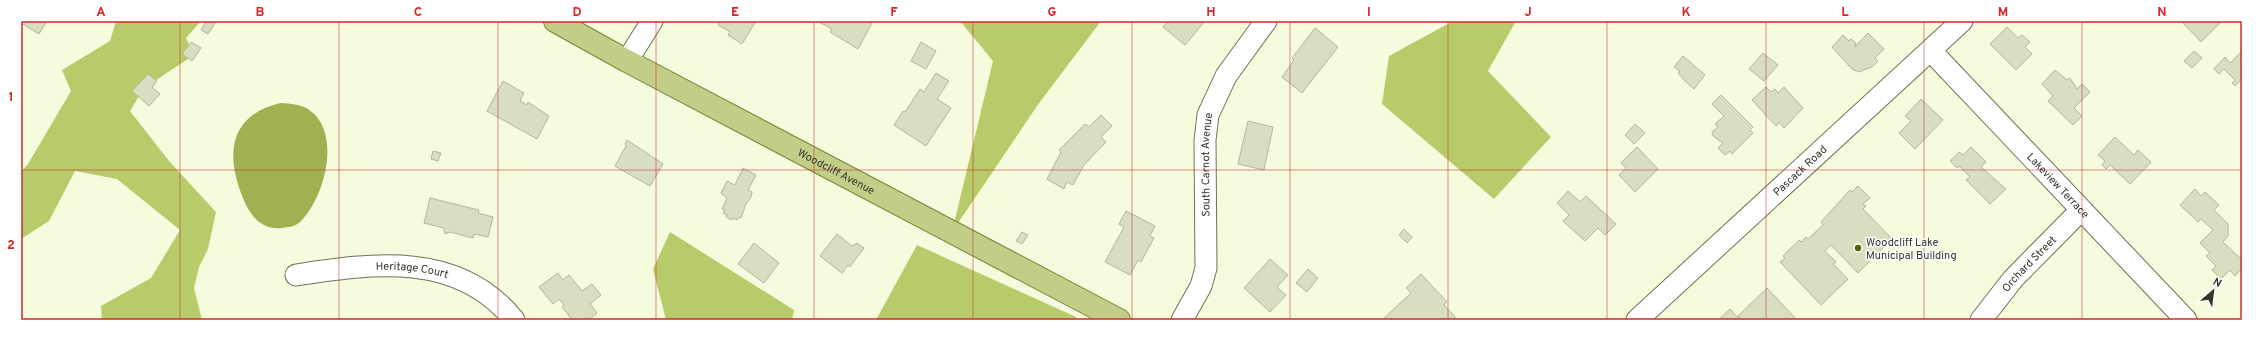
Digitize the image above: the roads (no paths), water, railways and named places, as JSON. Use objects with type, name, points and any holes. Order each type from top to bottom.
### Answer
[{"type":"main road","name":"Woodcliff Avenue","points":[[555,21],[627,61],[1119,320]]},
{"type":"street","points":[[627,61],[652,21]]},
{"type":"street","name":"South Carnot Avenue","points":[[1182,320],[1201,286],[1206,268],[1205,140],[1208,115],[1226,76],[1266,21]]},
{"type":"street","name":"Pascack Road","points":[[1637,320],[1962,21]]},
{"type":"street","name":"Lakeview Terrace","points":[[1931,51],[2186,320]]},
{"type":"street","name":"Orchard Street","points":[[1981,320],[2012,279],[2081,210]]},
{"type":"street","name":"Heritage Court","points":[[296,275],[346,267],[411,265],[438,270],[484,292],[505,309],[514,320]]},
{"type":"place","name":"Woodcliff Lake Municipal Building","points":[[1858,248]]}]
